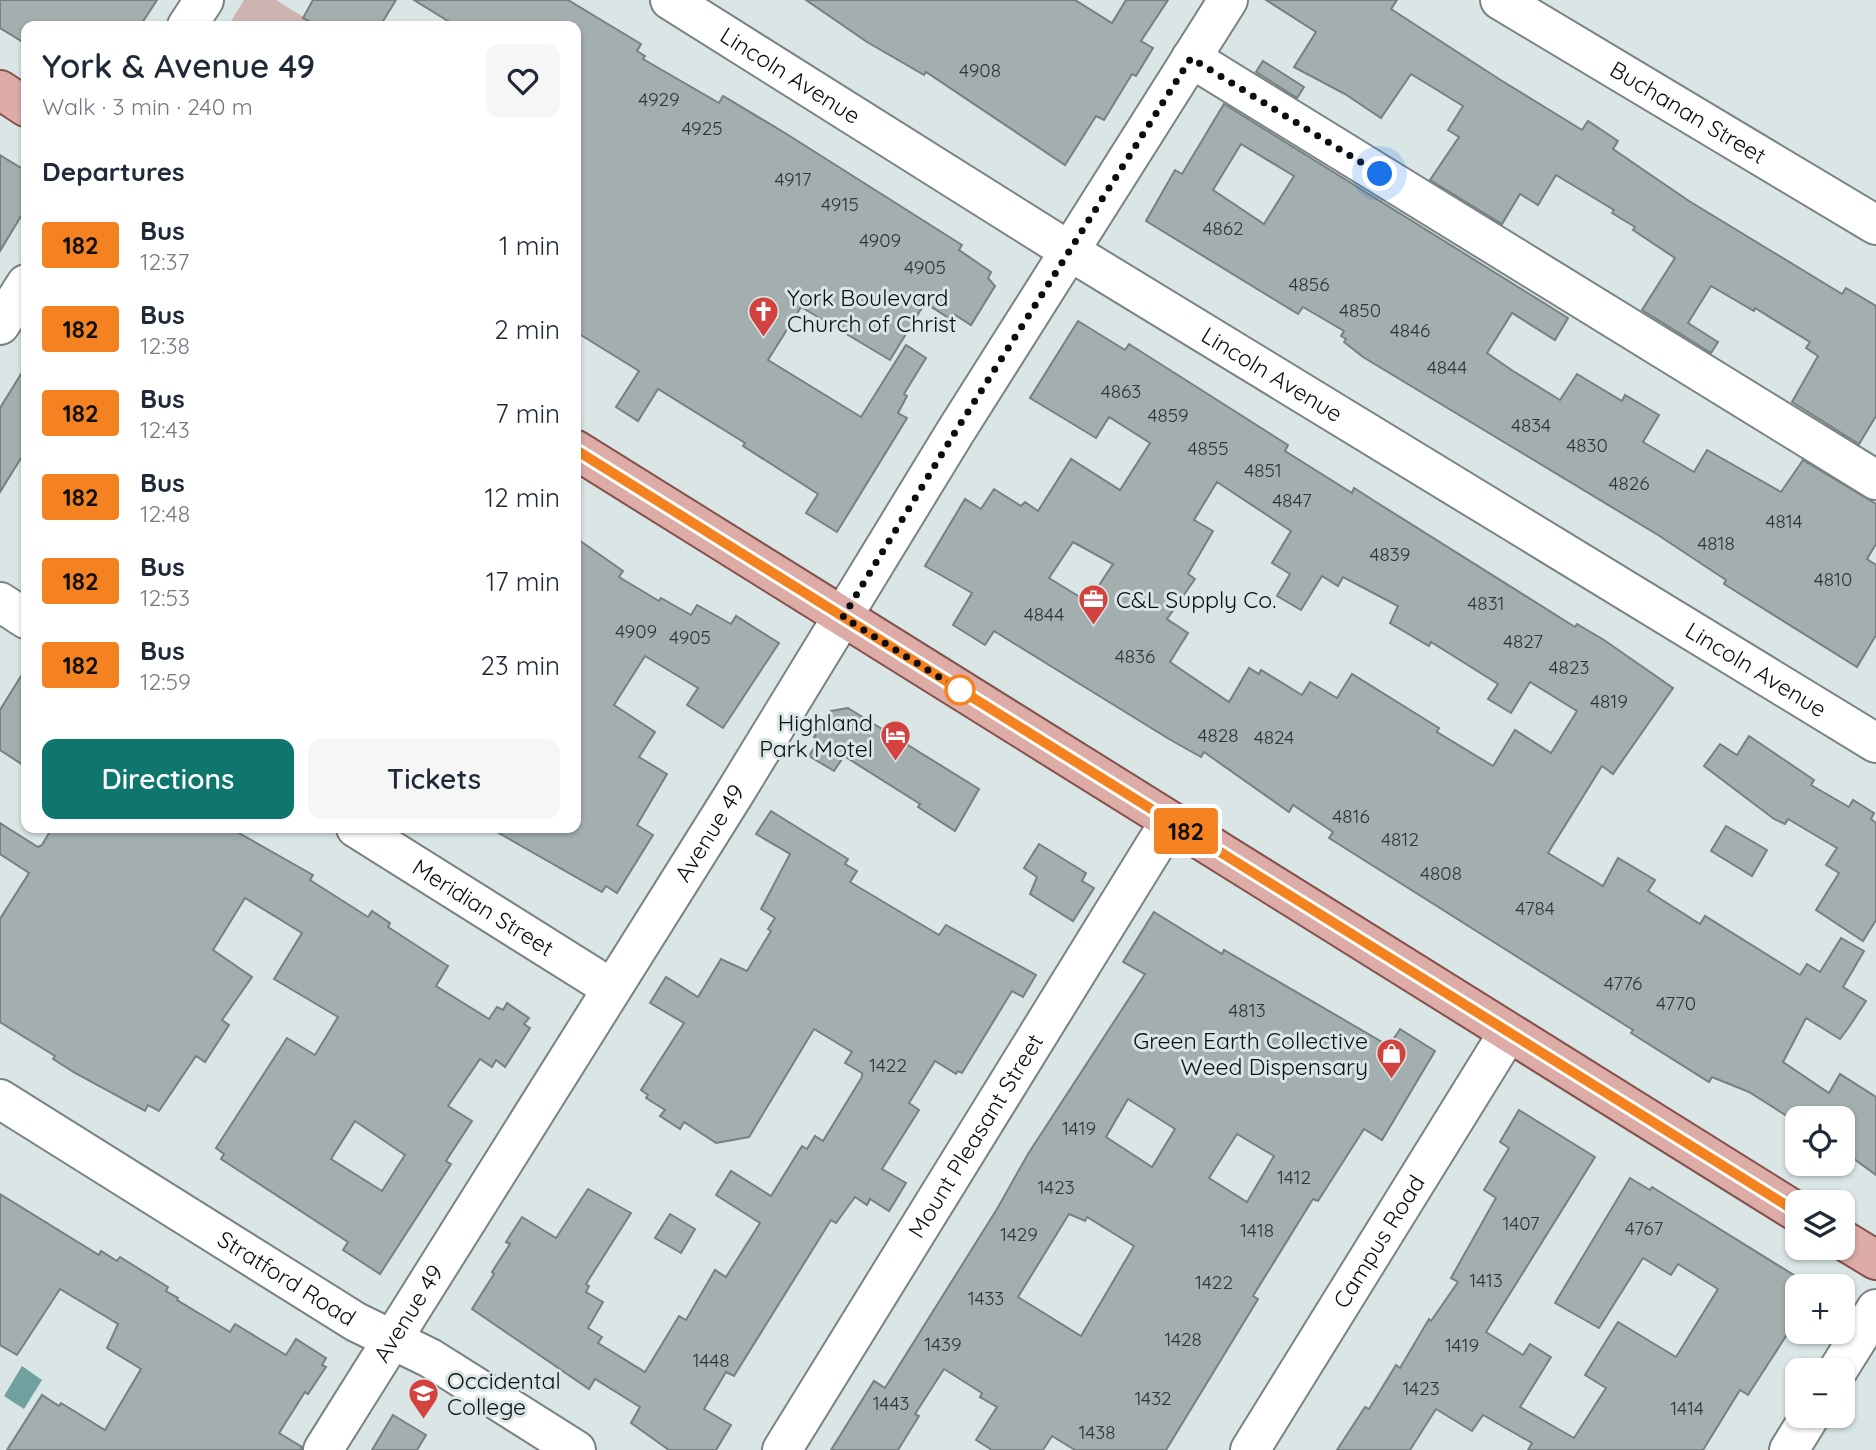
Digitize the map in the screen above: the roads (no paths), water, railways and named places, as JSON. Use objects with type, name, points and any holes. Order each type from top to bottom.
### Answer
[{"type":"main road","points":[[0,90],[21,104]]},
{"type":"main road","points":[[581,453],[1785,1205]]},
{"type":"main road","points":[[1855,1247],[1876,1260]]},
{"type":"street","points":[[190,21],[204,0]]},
{"type":"street","name":"Lincoln Avenue","points":[[670,0],[1071,252],[1876,743]]},
{"type":"street","name":"Avenue 49","points":[[323,1450],[843,617],[954,434],[1228,0]]},
{"type":"street","name":"Buchanan Street","points":[[1500,0],[1876,225]]},
{"type":"street","points":[[1191,58],[1876,480]]},
{"type":"street","points":[[2,319],[21,291]]},
{"type":"street","points":[[0,602],[21,616]]},
{"type":"street","name":"Mount Pleasant Street","points":[[782,1450],[1170,821]]},
{"type":"street","name":"Meridian Street","points":[[364,833],[611,988]]},
{"type":"street","name":"Campus Road","points":[[1250,1450],[1508,1033]]},
{"type":"street","name":"Stratford Road","points":[[0,1099],[356,1322],[430,1358],[576,1450]]},
{"type":"street","points":[[1845,1358],[1876,1309]]},
{"type":"street","points":[[1789,1450],[1803,1428]]},
{"type":"water","points":[[22,1366],[42,1380],[24,1409],[4,1396]]},
{"type":"place","name":"York Boulevard Church of Christ","points":[[764,338]]},
{"type":"place","name":"C&L Supply Co.","points":[[1093,627]]},
{"type":"place","name":"Highland Park Motel","points":[[896,763]]},
{"type":"place","name":"Green Earth Collective Weed Dispensary","points":[[1391,1081]]},
{"type":"place","name":"Occidental College","points":[[424,1421]]}]
